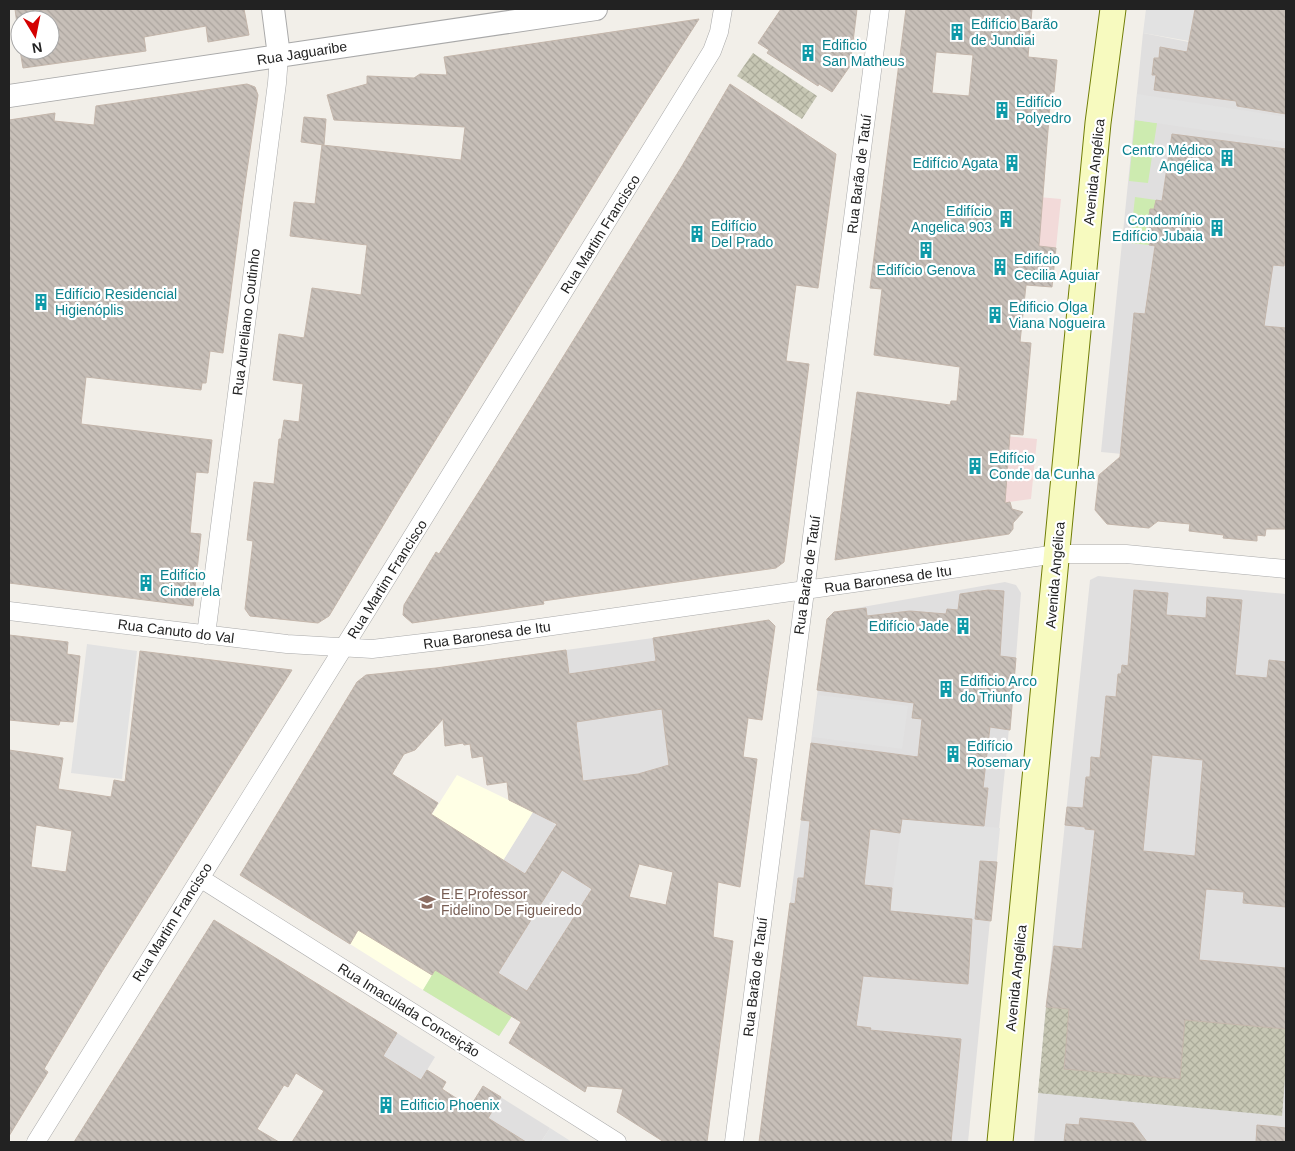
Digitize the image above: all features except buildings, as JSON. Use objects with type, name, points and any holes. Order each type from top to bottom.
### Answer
[{"type":"main road","name":"Avenida Angélica","points":[[1000,1142],[1098,132],[1113,9]]},
{"type":"street","name":"Rua Aureliano Coutinho","points":[[206,635],[278,75],[279,56],[273,9]]},
{"type":"street","name":"Rua Jaguaribe","points":[[9,96],[596,9]]},
{"type":"street","name":"Rua Martim Francisco","points":[[36,1142],[712,51],[719,32],[723,9]]},
{"type":"street","name":"Rua Barão de Tatuí","points":[[734,1142],[880,9]]},
{"type":"street","name":"Rua Baronesa de Itu","points":[[343,649],[372,649],[482,636],[1057,554],[1126,554],[1286,569]]},
{"type":"street","name":"Rua Canuto do Val","points":[[9,611],[206,635],[343,649]]},
{"type":"street","name":"Rua Imaculada Conceição","points":[[200,878],[617,1142]]},
{"type":"shaded area","points":[[1146,9],[1195,9],[1189,41],[1143,33]]},
{"type":"shaded area","points":[[1143,33],[1270,58],[1266,110],[1286,114],[1286,469],[1101,452]]},
{"type":"shaded area","points":[[753,53],[817,96],[802,119],[737,76]]},
{"type":"shaded area","points":[[1137,94],[1286,117],[1286,142],[1135,120]]},
{"type":"shaded area","points":[[962,190],[1061,199],[1056,248],[956,238]]},
{"type":"shaded area","points":[[931,429],[1037,439],[1031,499],[987,505]]},
{"type":"shaded area","points":[[1098,576],[1286,594],[1286,1142],[1034,1142],[1090,580]]},
{"type":"shaded area","points":[[1005,582],[1016,585],[1021,593],[968,1142],[759,1142],[827,619],[834,612]]},
{"type":"shaded area","points":[[653,638],[669,766],[631,776],[584,782],[566,650]]},
{"type":"shaded area","points":[[87,644],[137,651],[122,779],[71,773]]},
{"type":"shaded area","points":[[818,695],[908,706],[902,749],[812,737]]},
{"type":"shaded area","name":"E.E Professor Fidelino De Figueiredo","points":[[457,775],[533,812],[423,990],[350,944]]},
{"type":"shaded area","points":[[533,812],[548,819],[609,862],[499,1036],[423,990]]},
{"type":"shaded area","points":[[902,819],[1000,828],[991,921],[890,911]]},
{"type":"shaded area","points":[[1046,1007],[1286,1029],[1286,1066],[1282,1116],[1038,1093]]},
{"type":"shaded area","points":[[397,1033],[435,1057],[383,1142],[329,1142]]},
{"type":"shaded area","points":[[483,1086],[550,1128],[541,1142],[449,1142]]},
{"type":"shaded area","points":[[550,1128],[572,1142],[541,1142]]},
{"type":"green space","points":[[1135,120],[1157,123],[1148,183],[1129,181]]},
{"type":"green space","points":[[1135,197],[1156,200],[1154,209],[1150,209],[1146,236],[1151,237],[1149,245],[1130,243]]},
{"type":"green space","points":[[435,970],[512,1016],[499,1036],[423,990]]},
{"type":"place","name":"Edifício Barão de Jundiai","points":[[957,32]]},
{"type":"place","name":"Edificio San Matheus","points":[[808,53]]},
{"type":"place","name":"Edifício Polyedro","points":[[1002,110]]},
{"type":"place","name":"Centro Médico Angélica","points":[[1227,158]]},
{"type":"place","name":"Edifício Agata","points":[[1012,163]]},
{"type":"place","name":"Edifício Angelica 903","points":[[1006,219]]},
{"type":"place","name":"Condomínio Edifício Jubaia","points":[[1217,228]]},
{"type":"place","name":"Edifício Del Prado","points":[[697,234]]},
{"type":"place","name":"Edifício Genova","points":[[926,250]]},
{"type":"place","name":"Edifício Cecilia Aguiar","points":[[1000,267]]},
{"type":"place","name":"Edifício Residencial Higienóplis","points":[[41,302]]},
{"type":"place","name":"Edificio Olga Viana Nogueira","points":[[995,315]]},
{"type":"place","name":"Edifício Conde da Cunha","points":[[975,466]]},
{"type":"place","name":"Edifício Cinderela","points":[[146,583]]},
{"type":"place","name":"Edifício Jade","points":[[963,626]]},
{"type":"place","name":"Edificio Arco do Triunfo","points":[[946,689]]},
{"type":"place","name":"Edifício Rosemary","points":[[953,754]]},
{"type":"place","name":"E.E Professor Fidelino De Figueiredo","points":[[427,902]]},
{"type":"place","name":"Edificio Phoenix","points":[[386,1105]]}]
